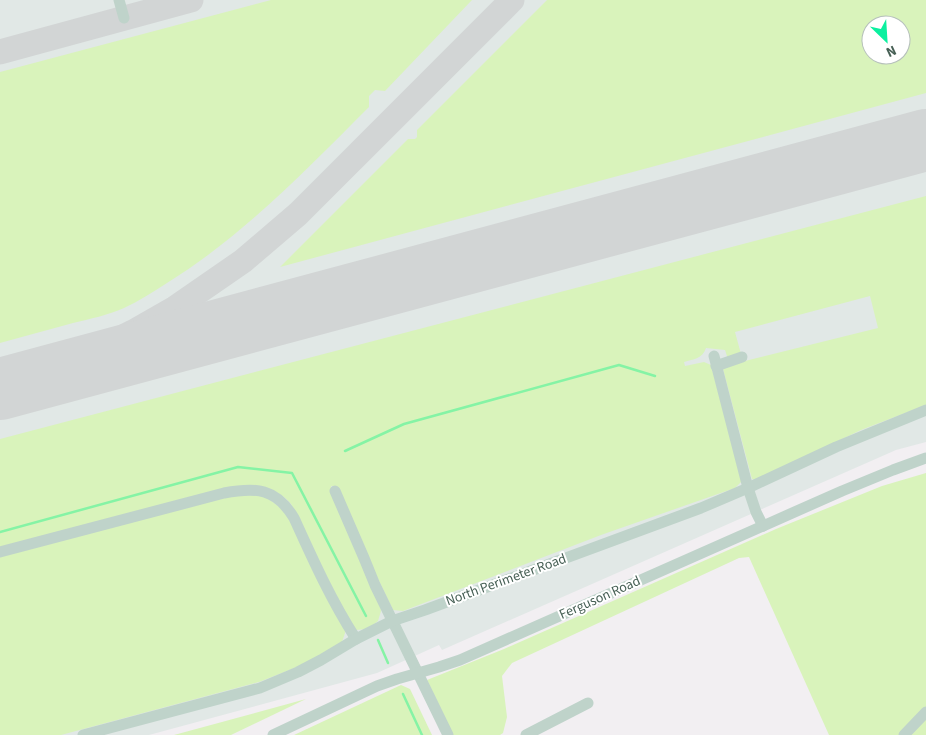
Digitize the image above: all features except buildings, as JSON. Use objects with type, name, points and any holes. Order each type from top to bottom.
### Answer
[{"type":"street","points":[[119,0],[124,18]]},
{"type":"street","points":[[742,357],[715,361],[748,488],[763,526]]},
{"type":"street","name":"North Perimeter Road","points":[[83,735],[260,688],[298,672],[392,621],[701,508],[836,447],[926,410]]},
{"type":"street","name":"Ferguson Road","points":[[273,735],[377,686],[397,678],[460,660],[842,491],[926,458]]},
{"type":"street","points":[[0,552],[224,493],[249,490],[266,492],[278,498],[294,518],[323,582],[356,639]]},
{"type":"street","points":[[335,491],[374,585],[448,735]]},
{"type":"street","points":[[526,735],[545,731],[588,702]]},
{"type":"street","points":[[904,735],[926,712]]},
{"type":"shaded area","points":[[0,0],[926,0],[926,442],[896,450],[442,650],[439,645],[377,673],[149,735],[0,735]]},
{"type":"green space","points":[[271,0],[472,0],[385,91],[375,90],[369,96],[369,107],[273,201],[222,245],[195,265],[146,296],[118,310],[99,317],[0,343],[0,72]]},
{"type":"green space","points":[[547,0],[926,0],[926,93],[280,267],[408,139],[415,139],[417,137],[417,130]]},
{"type":"green space","points":[[926,196],[926,405],[861,430],[757,480],[752,479],[723,369],[729,365],[878,328],[870,296],[735,332],[741,354],[728,359],[725,350],[706,348],[700,356],[684,362],[685,366],[704,362],[711,365],[742,481],[735,488],[601,535],[403,611],[393,610],[336,486],[331,486],[380,606],[381,611],[378,621],[367,629],[356,630],[351,626],[291,504],[274,491],[267,489],[0,549],[0,439]]},
{"type":"green space","points":[[926,473],[926,735],[829,735],[749,557],[739,558],[512,663],[502,676],[507,717],[503,733],[500,735],[453,735],[427,680],[504,649],[776,529],[882,486]]},
{"type":"green space","points":[[250,494],[266,497],[285,511],[345,628],[342,642],[297,667],[259,682],[61,735],[0,735],[0,555],[223,497]]},
{"type":"green space","points":[[401,685],[410,689],[432,735],[294,735]]},
{"type":"green space","points":[[306,699],[231,735],[174,735]]},
{"type":"waterway","points":[[345,451],[404,424],[619,365],[655,376]]},
{"type":"waterway","points":[[0,532],[238,467],[292,473],[366,616]]},
{"type":"waterway","points":[[378,640],[388,663]]},
{"type":"waterway","points":[[403,694],[422,735]]},
{"type":"taxiway","points":[[0,52],[191,0]]},
{"type":"taxiway","points":[[0,388],[92,353],[133,332],[175,308],[243,261],[298,214],[512,0]]},
{"type":"taxiway","points":[[913,143],[926,138]]},
{"type":"runway","points":[[0,389],[926,140]]}]
